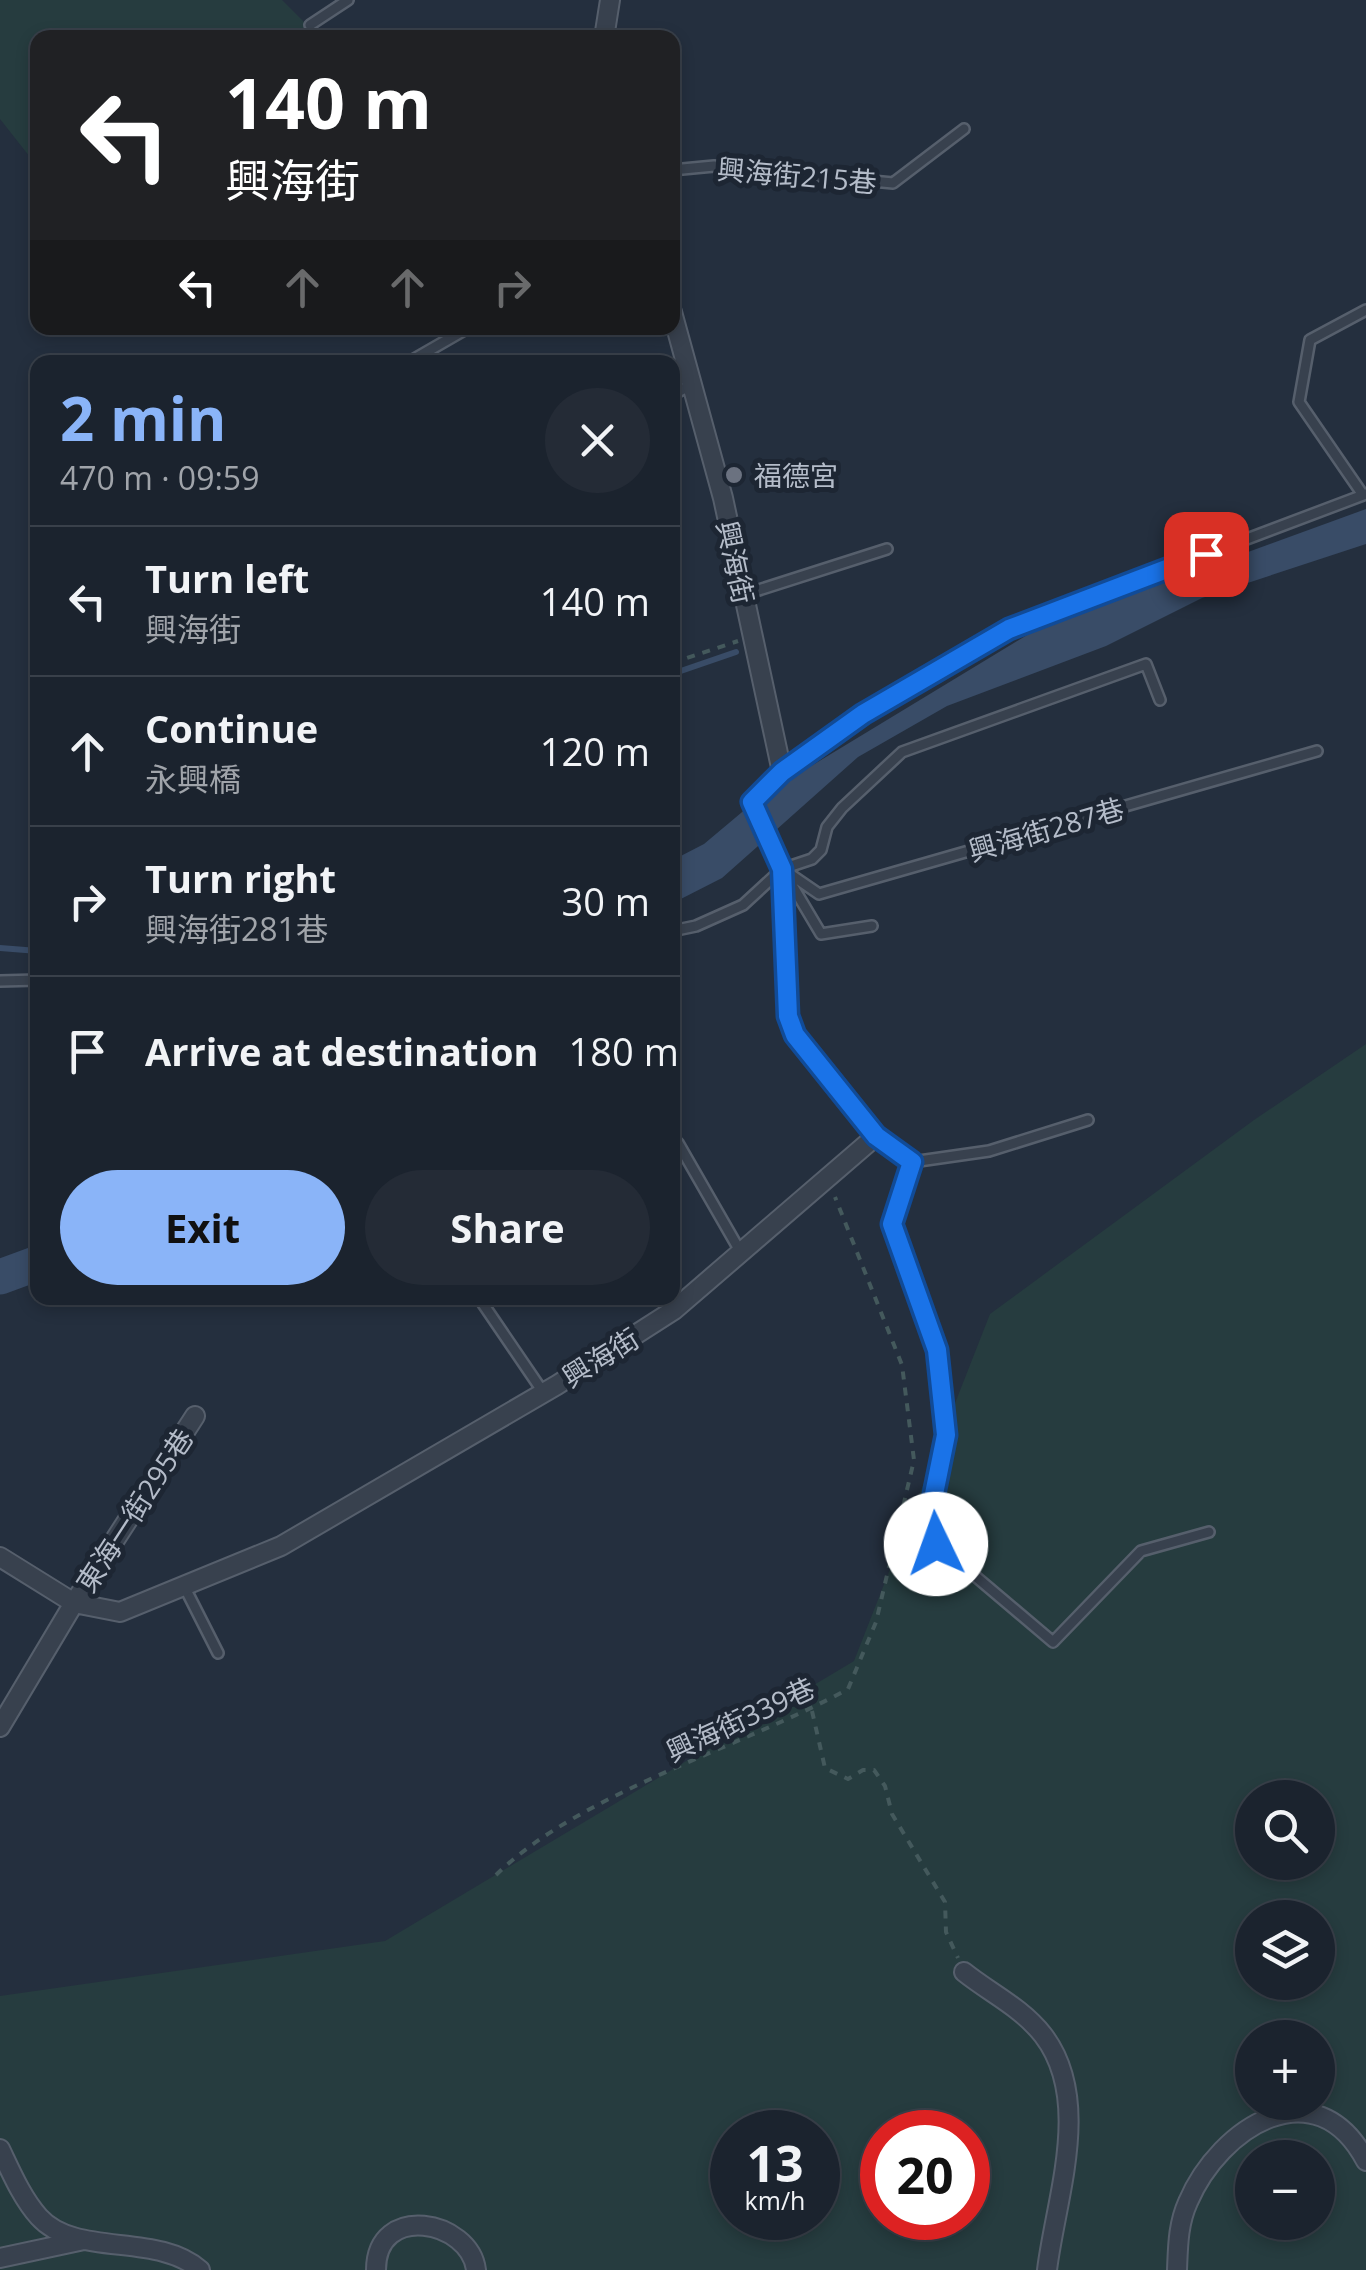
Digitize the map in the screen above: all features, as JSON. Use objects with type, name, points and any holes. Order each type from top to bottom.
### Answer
[{"type":"street","points":[[605,30],[610,0]]},
{"type":"street","name":"興海街","points":[[679,335],[782,772]]},
{"type":"street","points":[[782,772],[752,802],[782,869],[788,1016],[795,1035],[876,1136]]},
{"type":"street","name":"興海街","points":[[74,1603],[120,1612],[281,1546],[674,1310],[876,1136]]},
{"type":"street","name":"東海一街295巷","points":[[0,1728],[74,1603],[194,1416]]},
{"type":"street","points":[[0,1557],[74,1603]]},
{"type":"street","points":[[964,1972],[1002,1997],[1044,2036],[1061,2071],[1070,2107],[1047,2270]]},
{"type":"street","points":[[1178,2270],[1179,2226],[1189,2199],[1232,2141],[1265,2117],[1304,2111],[1334,2122],[1354,2139],[1366,2161]]},
{"type":"street","points":[[0,2149],[41,2220],[84,2240],[160,2250],[200,2270]]},
{"type":"street","points":[[376,2270],[376,2254],[386,2236],[401,2227],[421,2225],[446,2231],[475,2261],[476,2270]]},
{"type":"street","points":[[0,2258],[84,2240]]},
{"type":"lane","points":[[310,25],[348,0]]},
{"type":"lane","name":"興海街215巷","points":[[680,169],[714,166],[894,182],[964,129]]},
{"type":"lane","points":[[782,772],[863,714],[1009,629],[1364,495],[1300,402],[1310,340],[1366,310]]},
{"type":"lane","points":[[420,355],[456,335]]},
{"type":"lane","points":[[680,391],[693,384]]},
{"type":"lane","points":[[743,595],[887,548]]},
{"type":"lane","points":[[680,929],[743,905],[782,869],[822,850],[827,827],[842,808],[902,752],[1146,664],[1160,700]]},
{"type":"lane","name":"興海街287巷","points":[[782,869],[819,894],[1317,751]]},
{"type":"lane","points":[[782,869],[822,934],[872,926]]},
{"type":"lane","points":[[0,981],[30,980]]},
{"type":"lane","points":[[876,1136],[912,1162],[989,1151],[1088,1120]]},
{"type":"lane","points":[[680,1147],[741,1254]]},
{"type":"lane","points":[[912,1162],[892,1224],[937,1350],[946,1435],[934,1494],[931,1527],[936,1544],[1052,1642],[1140,1551],[1209,1532]]},
{"type":"lane","points":[[484,1305],[543,1392]]},
{"type":"lane","points":[[183,1583],[218,1653]]},
{"type":"path","points":[[680,660],[752,636]]},
{"type":"path","name":"興海街339巷","points":[[496,1875],[517,1854],[596,1808],[848,1689],[876,1622],[914,1460],[902,1365],[828,1176]]},
{"type":"path","points":[[812,1709],[825,1768],[848,1779],[862,1770],[874,1770],[884,1783],[892,1814],[945,1902],[946,1932],[964,1972]]},
{"type":"green space","points":[[0,0],[282,0],[312,30],[30,30],[30,157],[0,119]]},
{"type":"green space","points":[[1366,1044],[1366,2270],[0,2270],[0,1996],[385,1941],[854,1661],[990,1314],[1254,1120]]},
{"type":"water","points":[[1366,509],[1366,544],[1202,598],[1106,646],[947,706],[858,757],[722,878],[680,899],[680,856],[704,844],[760,797],[1037,629]]},
{"type":"waterway","points":[[680,671],[736,652]]},
{"type":"waterway","points":[[0,948],[30,950]]},
{"type":"waterway","points":[[0,1277],[30,1266]]},
{"type":"place","name":"福德宮","points":[[734,475]]},
{"type":"route","points":[[936,1544],[931,1527],[934,1494],[946,1435],[937,1350],[892,1224],[912,1162],[876,1136],[795,1035],[788,1016],[782,869],[752,802],[782,772],[863,714],[1009,629],[1206,554]]}]
